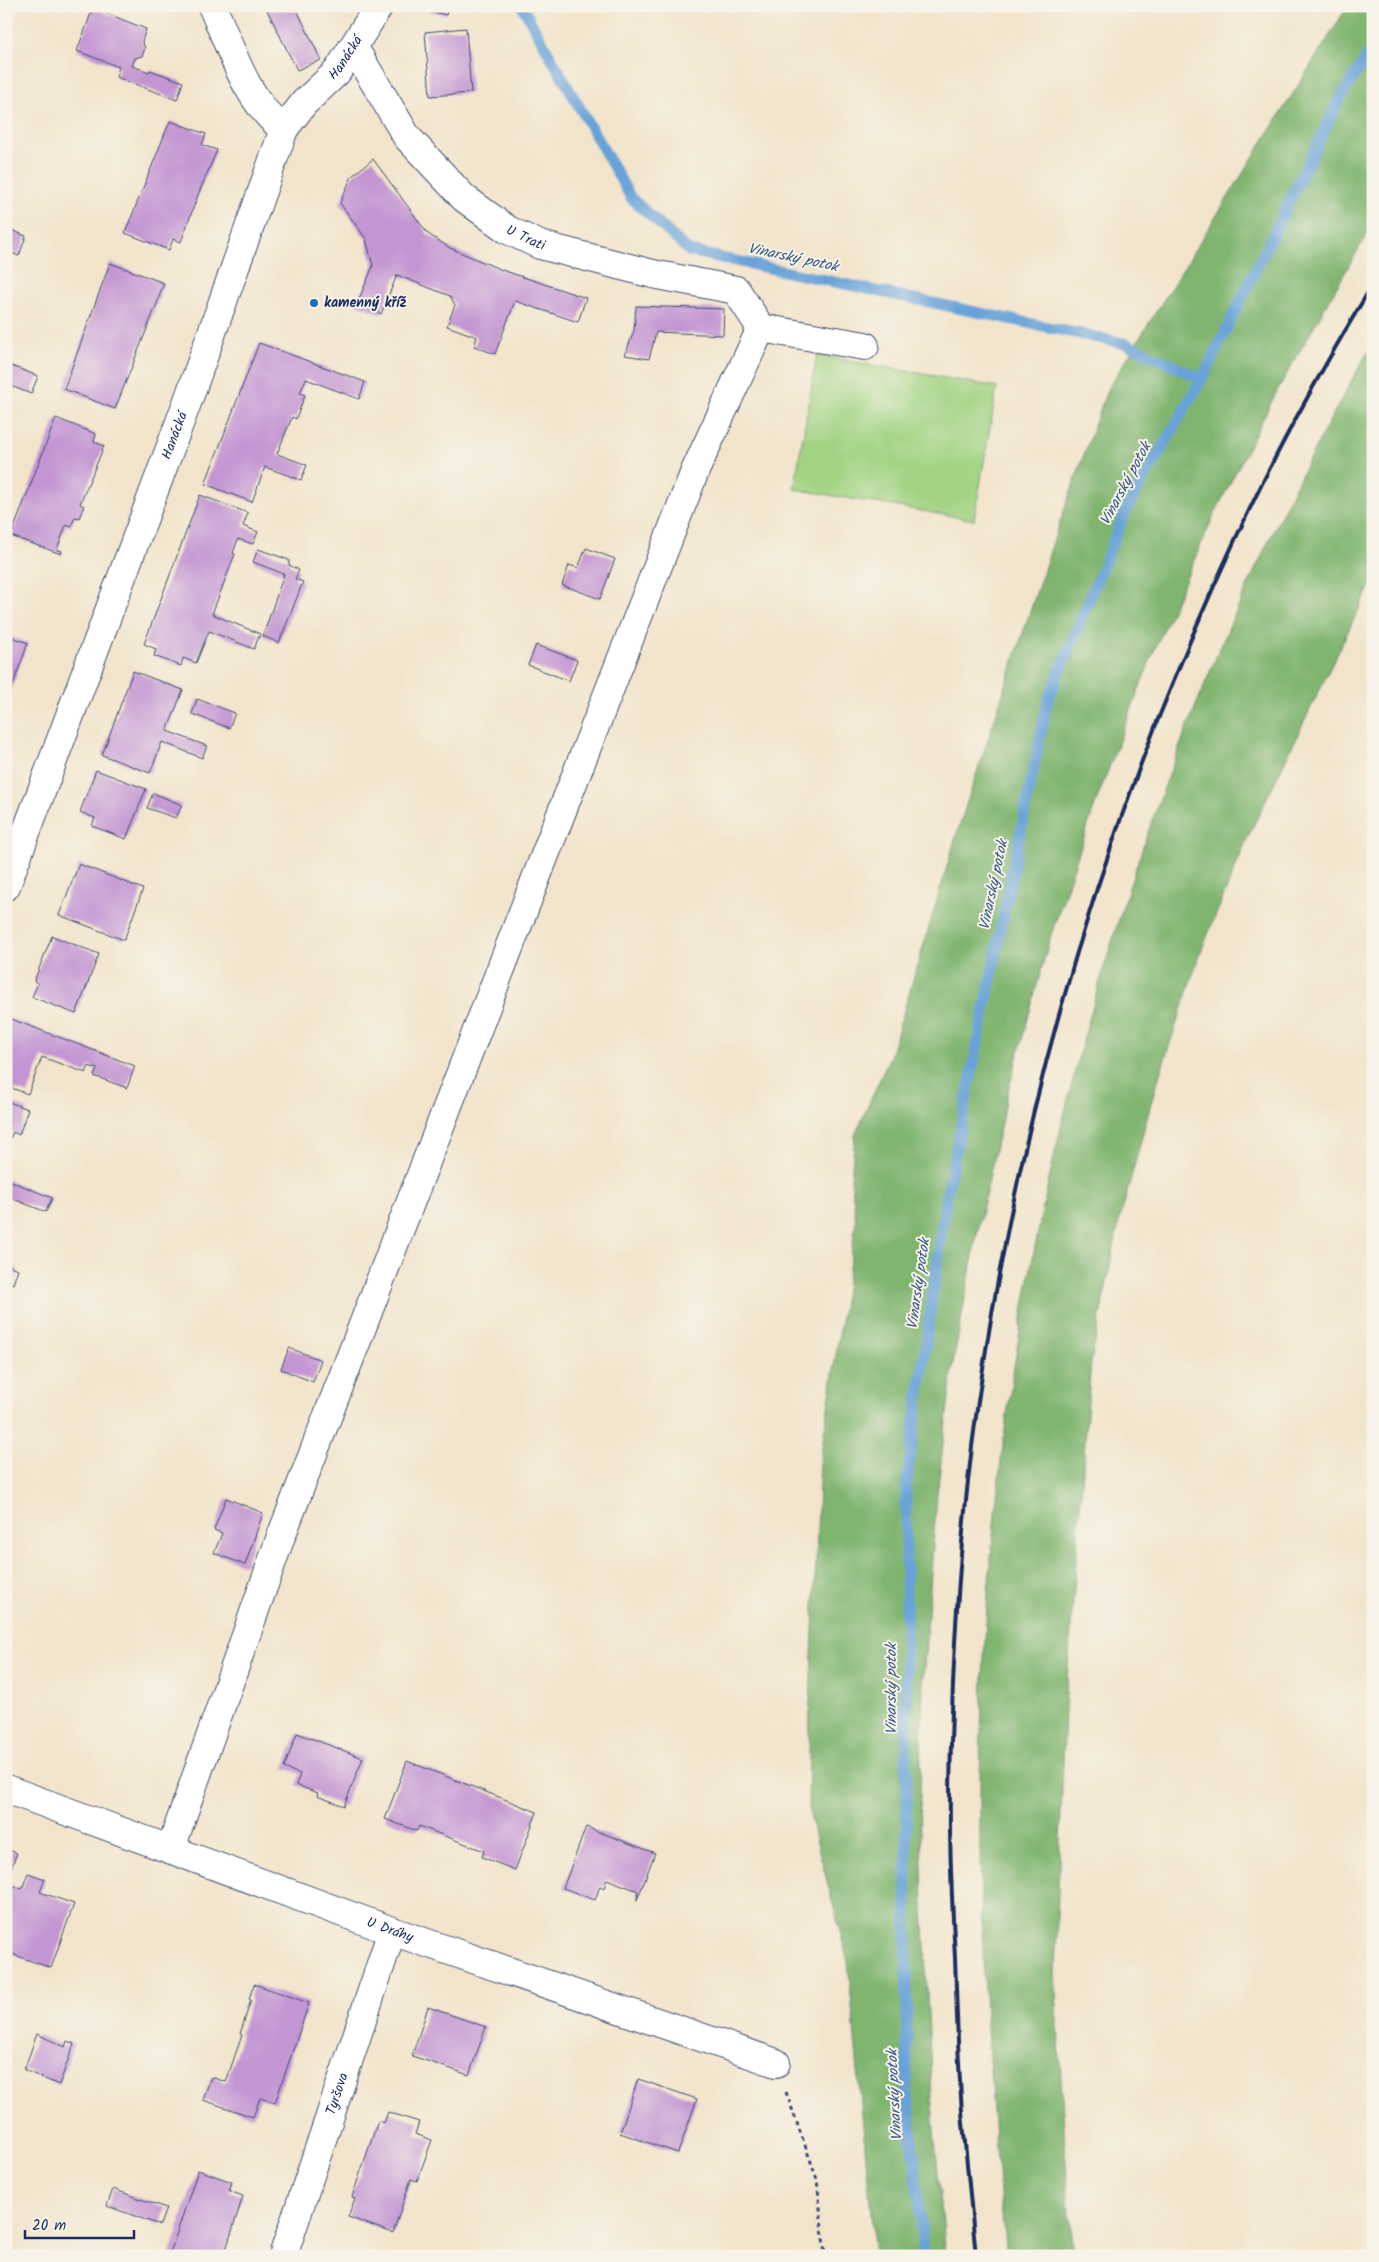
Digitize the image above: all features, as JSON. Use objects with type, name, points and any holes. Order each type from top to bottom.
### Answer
[{"type":"street","points":[[212,6],[242,73],[257,100],[272,120],[284,129]]},
{"type":"street","name":"Hanácká","points":[[6,886],[184,412],[284,129],[304,104],[337,72],[380,6]]},
{"type":"street","name":"U Trati","points":[[354,48],[407,137],[464,198],[508,230],[540,245],[653,274],[736,290],[762,328]]},
{"type":"street","points":[[171,1848],[280,1539],[695,471],[762,328],[864,346]]},
{"type":"street","name":"U Dráhy","points":[[6,1788],[392,1932],[776,2063]]},
{"type":"street","name":"Tyršova","points":[[282,2256],[392,1932]]},
{"type":"path","points":[[776,2063],[817,2179],[826,2256]]},
{"type":"green space","points":[[1348,6],[1373,6],[1373,224],[1278,389],[1214,515],[1151,658],[1097,799],[1050,938],[1008,1091],[978,1229],[954,1358],[937,1494],[923,1681],[920,1799],[923,1904],[933,2120],[946,2256],[875,2256],[848,1962],[808,1808],[810,1702],[820,1460],[856,1222],[851,1179],[855,1135],[891,1054],[957,833],[1053,542],[1107,390]]},
{"type":"green space","points":[[1373,343],[1373,580],[1247,839],[1199,956],[1155,1089],[1119,1222],[1091,1362],[1065,1708],[1055,1974],[1069,2215],[1075,2256],[1006,2256],[995,2142],[987,2027],[980,1855],[980,1798],[987,1608],[1007,1418],[1038,1231],[1082,1045],[1138,863],[1205,684],[1283,511]]},
{"type":"green space","points":[[817,355],[997,387],[974,520],[794,489]]},
{"type":"building","points":[[265,6],[295,6],[321,60],[297,70]]},
{"type":"building","points":[[426,6],[448,6],[446,15],[425,10]]},
{"type":"building","points":[[93,8],[146,29],[142,41],[145,48],[142,56],[135,58],[132,66],[149,72],[150,70],[183,82],[177,100],[116,77],[119,67],[77,51]]},
{"type":"building","points":[[466,28],[471,93],[430,96],[425,32]]},
{"type":"building","points":[[170,121],[206,134],[202,145],[217,150],[181,242],[173,239],[169,250],[125,233]]},
{"type":"building","points":[[373,159],[428,234],[450,248],[502,270],[586,298],[578,322],[515,301],[495,354],[474,346],[477,337],[447,326],[455,305],[450,296],[397,275],[381,314],[357,304],[373,266],[366,239],[340,203],[352,176]]},
{"type":"building","points":[[6,228],[26,236],[19,256],[6,251]]},
{"type":"building","points":[[110,263],[164,283],[115,409],[64,389]]},
{"type":"building","points":[[636,306],[724,309],[723,335],[656,332],[649,359],[625,355],[634,331]]},
{"type":"building","points":[[259,343],[365,382],[359,399],[306,379],[300,393],[305,395],[296,419],[292,417],[277,454],[307,465],[301,480],[265,467],[252,502],[205,484]]},
{"type":"building","points":[[6,364],[38,376],[31,394],[6,384]]},
{"type":"building","points":[[56,418],[96,434],[94,442],[104,446],[80,504],[84,506],[79,518],[75,517],[71,527],[66,525],[57,550],[62,551],[61,554],[11,536]]},
{"type":"building","points":[[200,495],[248,513],[243,526],[258,532],[253,544],[238,539],[233,553],[235,554],[212,614],[260,634],[254,649],[209,631],[196,663],[183,658],[181,666],[154,656],[156,649],[144,644]]},
{"type":"building","points":[[586,548],[615,559],[600,599],[562,585],[569,565],[578,568]]},
{"type":"building","points":[[258,549],[289,560],[289,565],[299,570],[295,579],[303,582],[279,643],[263,636],[284,574],[253,562]]},
{"type":"building","points":[[6,635],[28,643],[10,693],[6,691]]},
{"type":"building","points":[[536,645],[577,660],[569,681],[528,665]]},
{"type":"building","points":[[133,671],[183,690],[167,731],[207,746],[202,758],[162,742],[150,773],[102,755]]},
{"type":"building","points":[[197,699],[235,713],[229,728],[192,714]]},
{"type":"building","points":[[96,770],[146,789],[126,839],[92,826],[95,818],[80,812]]},
{"type":"building","points":[[153,793],[182,805],[176,818],[147,808]]},
{"type":"building","points":[[79,864],[143,889],[124,940],[59,915]]},
{"type":"building","points":[[52,936],[99,954],[76,1014],[32,997],[38,983],[34,981]]},
{"type":"building","points":[[6,1017],[135,1066],[127,1088],[94,1076],[97,1069],[89,1066],[86,1073],[42,1057],[28,1094],[6,1086]]},
{"type":"building","points":[[6,1101],[28,1109],[19,1135],[13,1132],[6,1149]]},
{"type":"building","points":[[6,1179],[52,1198],[46,1212],[6,1196]]},
{"type":"building","points":[[6,1265],[18,1269],[13,1284],[6,1281]]},
{"type":"building","points":[[289,1348],[321,1360],[313,1382],[281,1369]]},
{"type":"building","points":[[226,1498],[263,1513],[245,1565],[214,1553],[222,1533],[214,1530]]},
{"type":"building","points":[[297,1733],[363,1758],[344,1806],[317,1796],[318,1793],[296,1785],[300,1774],[284,1768]]},
{"type":"building","points":[[407,1761],[537,1812],[515,1870],[482,1857],[484,1851],[419,1826],[417,1831],[385,1819]]},
{"type":"building","points":[[586,1827],[655,1853],[637,1900],[638,1891],[607,1879],[604,1888],[600,1886],[595,1900],[563,1888]]},
{"type":"building","points":[[6,1849],[17,1853],[6,1881]]},
{"type":"building","points":[[28,1873],[45,1879],[40,1892],[74,1904],[51,1968],[6,1952],[6,1883],[22,1889]]},
{"type":"building","points":[[254,1984],[309,2003],[275,2103],[260,2098],[253,2117],[203,2100],[211,2077],[226,2082],[242,2035],[240,2034]]},
{"type":"building","points":[[428,2007],[486,2027],[469,2075],[412,2056]]},
{"type":"building","points":[[37,2034],[65,2047],[67,2041],[74,2044],[59,2085],[24,2070]]},
{"type":"building","points":[[638,2079],[697,2099],[678,2153],[620,2133]]},
{"type":"building","points":[[388,2112],[419,2122],[415,2134],[432,2140],[417,2181],[411,2179],[393,2233],[348,2217],[355,2198],[352,2197],[378,2121],[384,2123]]},
{"type":"building","points":[[198,2170],[232,2182],[229,2191],[243,2196],[224,2256],[169,2256]]},
{"type":"building","points":[[113,2189],[166,2208],[160,2225],[107,2206]]},
{"type":"waterway","name":"Vinarský potok","points":[[522,6],[631,198],[689,251],[1127,344],[1202,379],[1126,510],[1047,703],[946,1199],[906,1488],[907,2085],[924,2256]]},
{"type":"waterway","points":[[1202,379],[1339,100],[1373,47]]},
{"type":"railway","points":[[976,2256],[959,2061],[950,1855],[951,1739],[959,1577],[969,1469],[999,1273],[1037,1097],[1060,1010],[1114,838],[1145,753],[1192,636],[1254,499],[1314,385],[1373,284]]},
{"type":"place","name":"kamenný kříž","points":[[314,303]]}]
